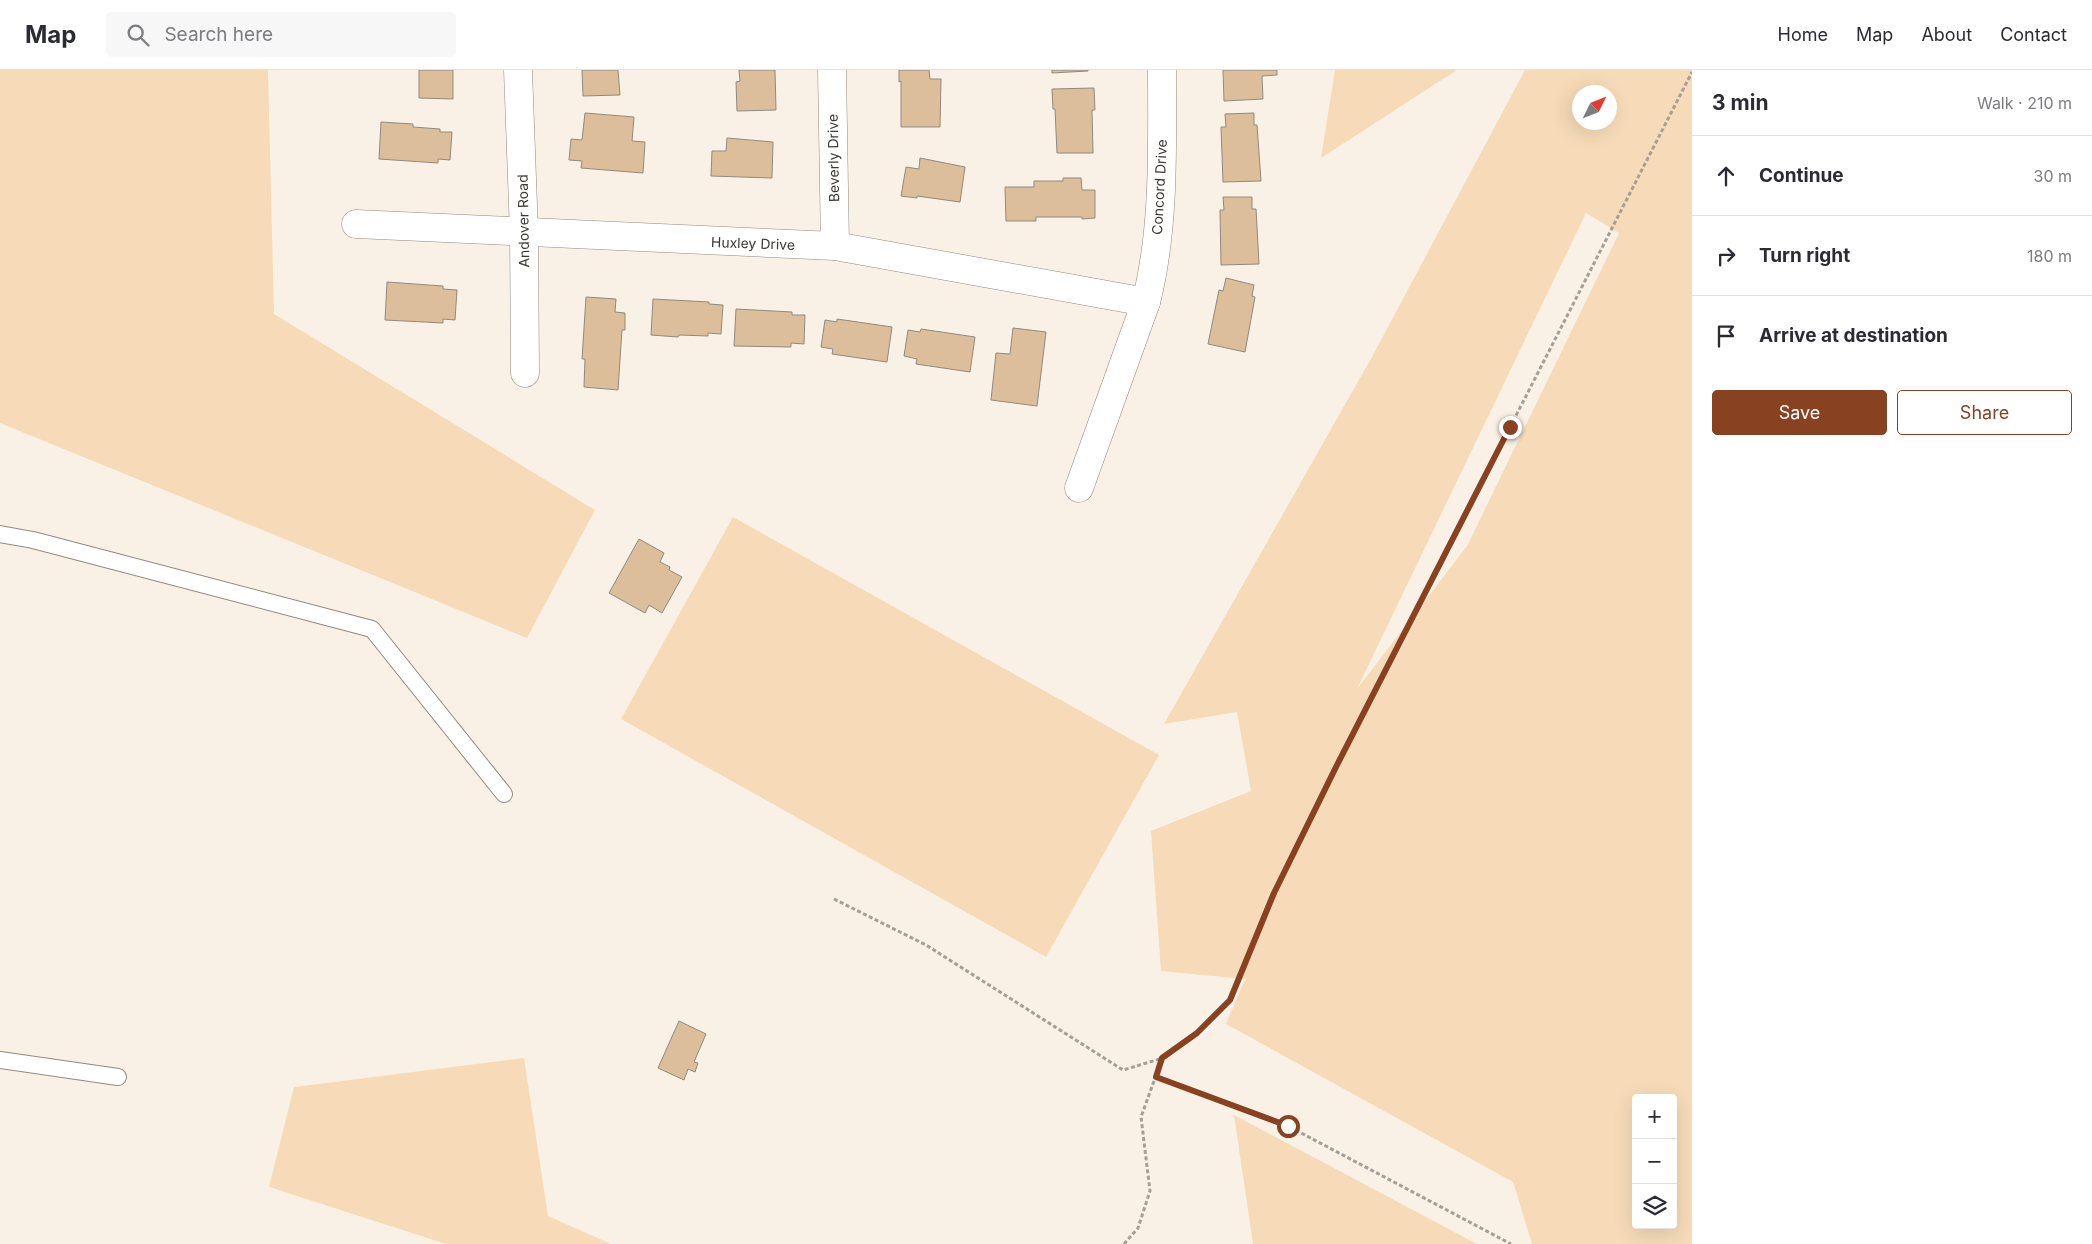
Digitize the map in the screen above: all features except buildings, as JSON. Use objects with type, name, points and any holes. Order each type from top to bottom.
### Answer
[{"type":"street","name":"Andover Road","points":[[518,70],[524,233],[525,373]]},
{"type":"street","name":"Beverly Drive","points":[[832,70],[835,246]]},
{"type":"street","name":"Concord Drive","points":[[1079,488],[1146,302],[1154,272],[1162,160],[1162,70]]},
{"type":"street","name":"Huxley Drive","points":[[356,224],[835,246],[1146,302]]},
{"type":"lane","points":[[0,534],[33,540],[372,629],[504,794]]},
{"type":"lane","points":[[0,1060],[118,1077]]},
{"type":"path","points":[[834,899],[926,945],[1123,1070],[1162,1058],[1197,1033],[1230,1000],[1274,893],[1329,780],[1692,72]]},
{"type":"path","points":[[1124,1244],[1138,1228],[1150,1191],[1141,1117],[1162,1058]]},
{"type":"path","points":[[1156,1077],[1288,1126],[1511,1244]]},
{"type":"shaded area","points":[[0,70],[268,70],[274,314],[595,510],[527,638],[0,423]]},
{"type":"shaded area","points":[[1335,70],[1457,70],[1321,158]]},
{"type":"shaded area","points":[[1525,70],[1692,70],[1692,1244],[1532,1244],[1513,1182],[1226,1024],[1245,979],[1161,971],[1151,831],[1251,791],[1237,712],[1164,724],[1373,355]],"holes":[[[1586,213],[1619,233],[1467,546],[1357,689]]]},
{"type":"shaded area","points":[[733,517],[1159,755],[1046,957],[621,719]]},
{"type":"shaded area","points":[[524,1058],[548,1216],[611,1244],[446,1244],[269,1187],[294,1087]]},
{"type":"shaded area","points":[[1234,1115],[1477,1244],[1253,1244]]},
{"type":"route","points":[[1288,1126],[1156,1077],[1162,1058],[1197,1033],[1230,1000],[1274,893],[1338,763],[1510,427]]}]
